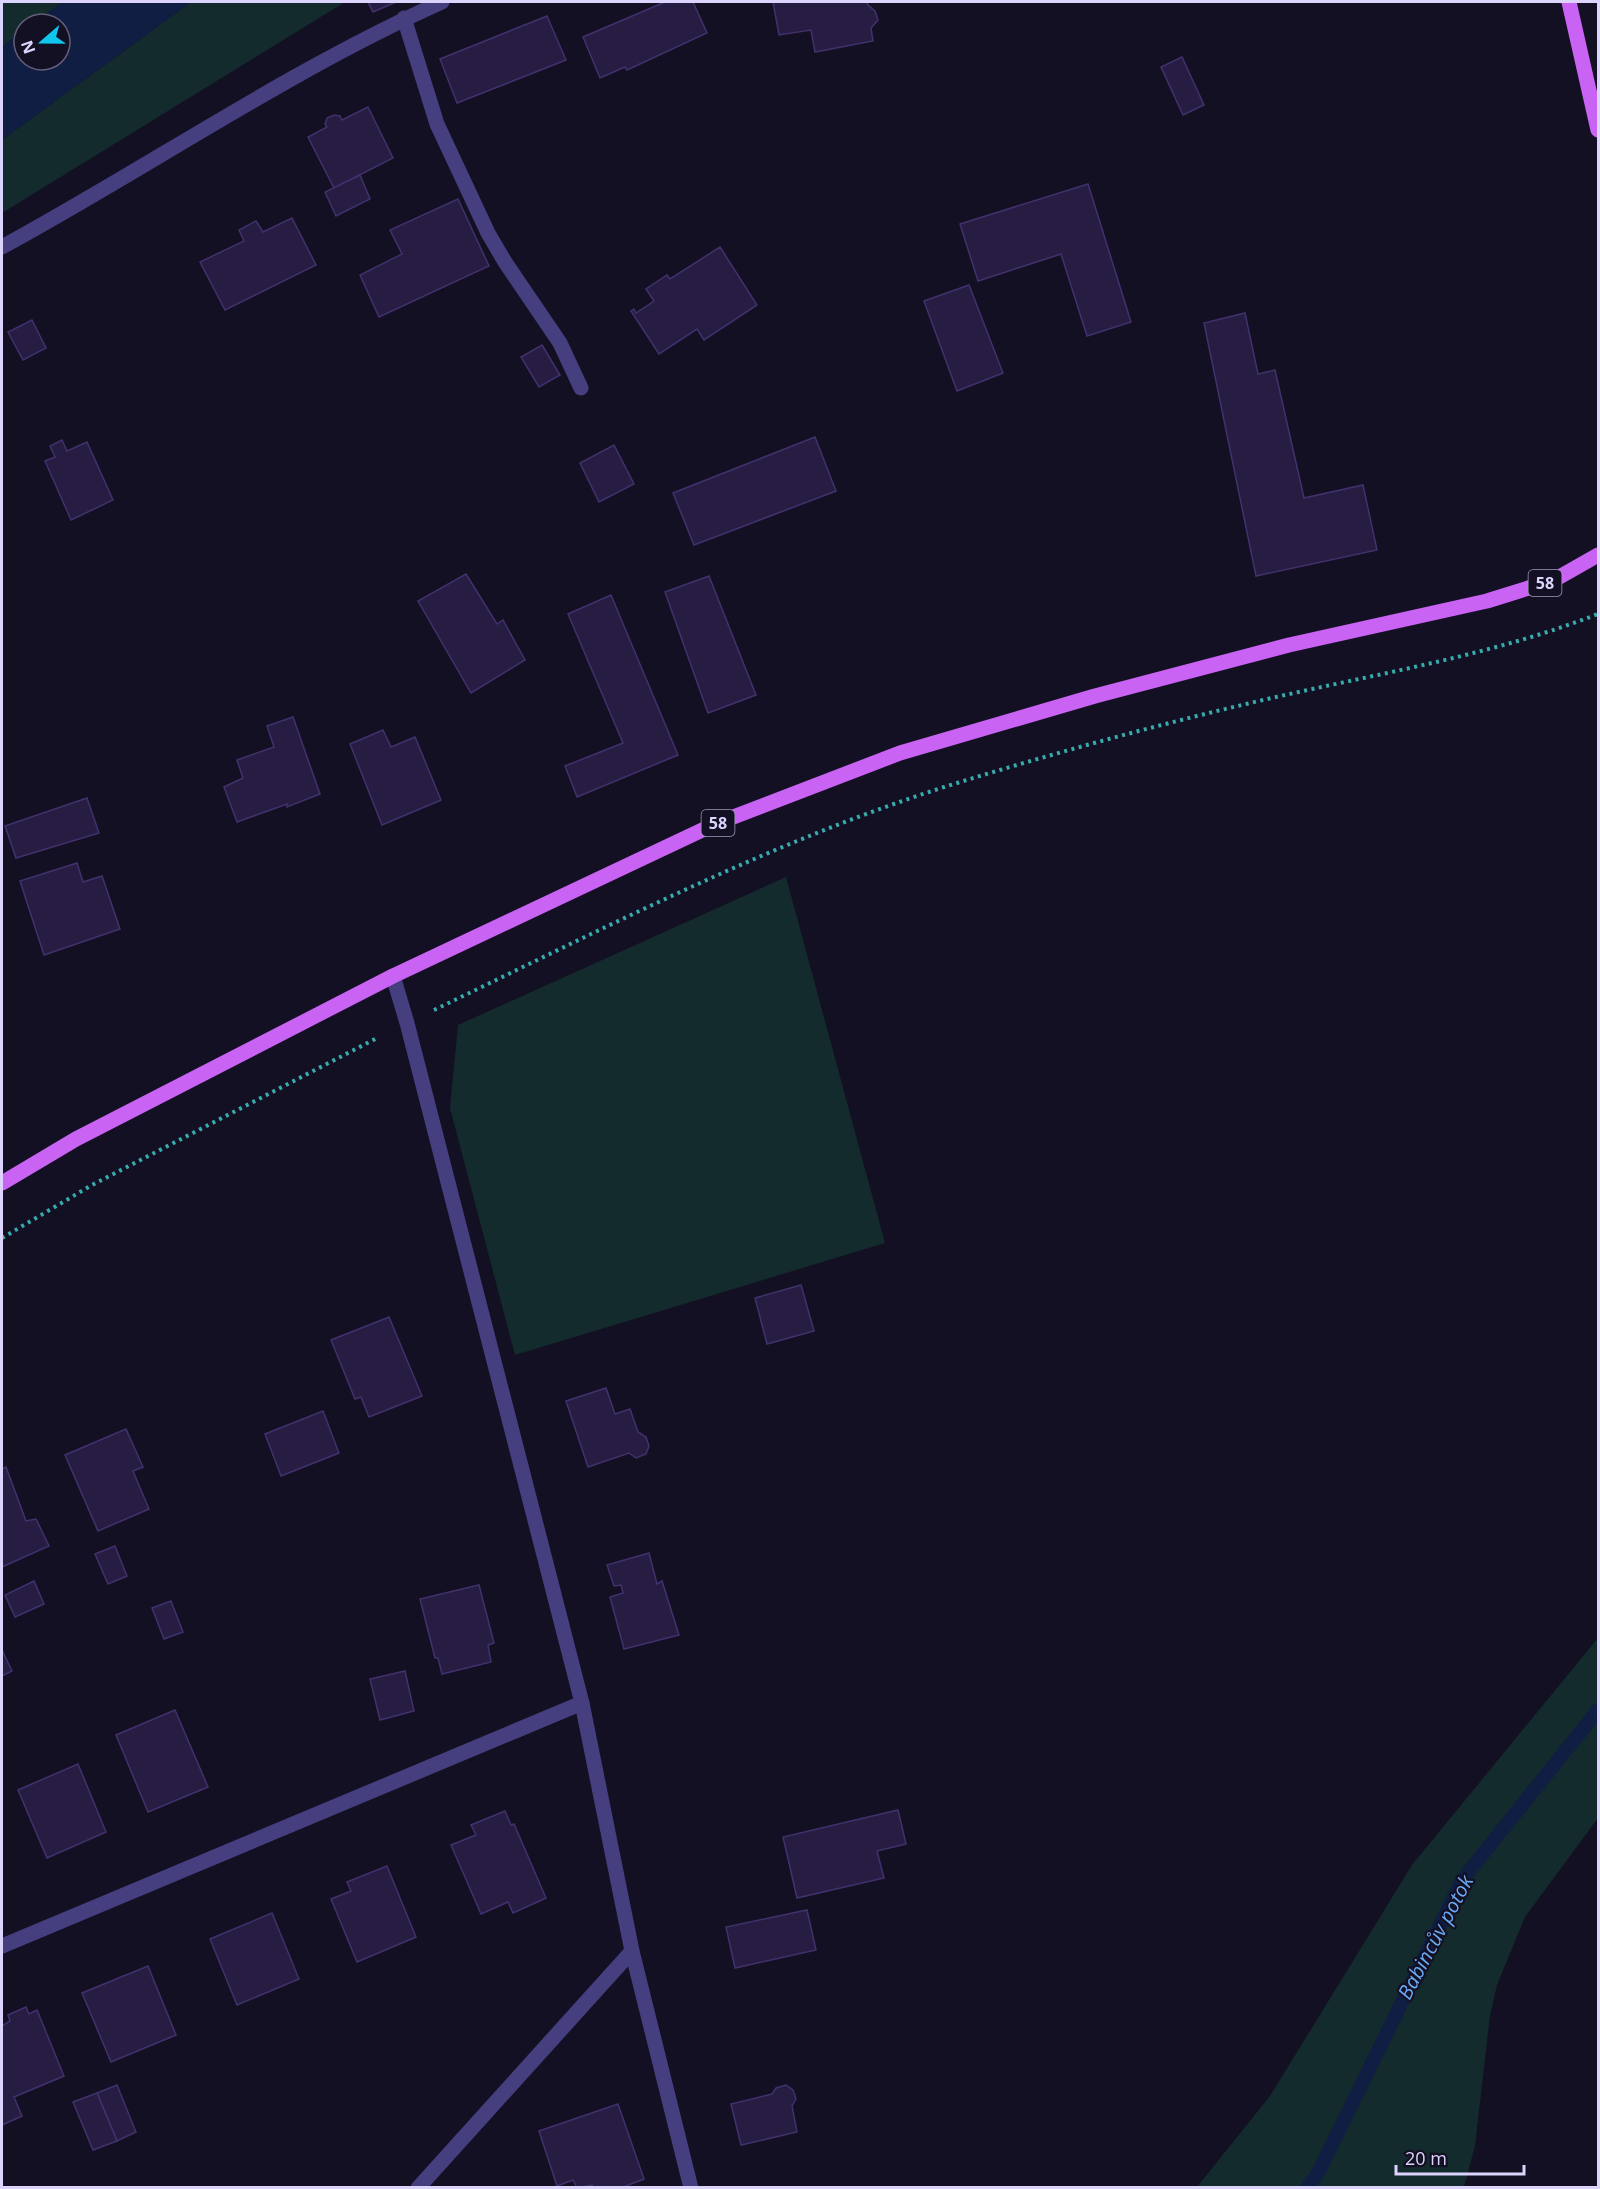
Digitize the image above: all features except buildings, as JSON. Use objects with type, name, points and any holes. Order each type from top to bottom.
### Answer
[{"type":"main road","points":[[1569,2],[1599,130]]},
{"type":"main road","name":"58","points":[[2,1183],[76,1139],[393,976],[715,824],[900,753],[1095,696],[1289,645],[1487,601],[1554,580],[1599,555]]},
{"type":"street","points":[[2,247],[278,86],[404,18],[442,2]]},
{"type":"street","points":[[404,18],[437,124],[488,232],[505,262],[560,343],[581,388]]},
{"type":"street","points":[[393,976],[582,1703],[632,1951],[691,2187]]},
{"type":"street","points":[[2,1946],[582,1703]]},
{"type":"street","points":[[418,2187],[632,1951]]},
{"type":"path","points":[[428,1013],[758,858],[954,784],[1106,740],[1216,712],[1493,650],[1599,614]]},
{"type":"path","points":[[2,1238],[92,1185],[381,1036]]},
{"type":"green space","points":[[2,2],[63,2],[49,12],[12,12],[12,39],[2,47]]},
{"type":"green space","points":[[191,2],[345,2],[2,213],[2,140]]},
{"type":"green space","points":[[786,877],[885,1243],[515,1355],[450,1108],[458,1025]]},
{"type":"green space","points":[[1598,1638],[1598,1818],[1525,1917],[1497,1985],[1490,2015],[1475,2146],[1464,2187],[1197,2187],[1270,2096],[1412,1865]]},
{"type":"water","points":[[63,2],[191,2],[2,140],[2,47],[12,39],[12,72],[72,72],[72,12],[49,12]]},
{"type":"waterway","name":"Babincův potok","points":[[1307,2188],[1319,2171],[1462,1880],[1598,1710]]}]
